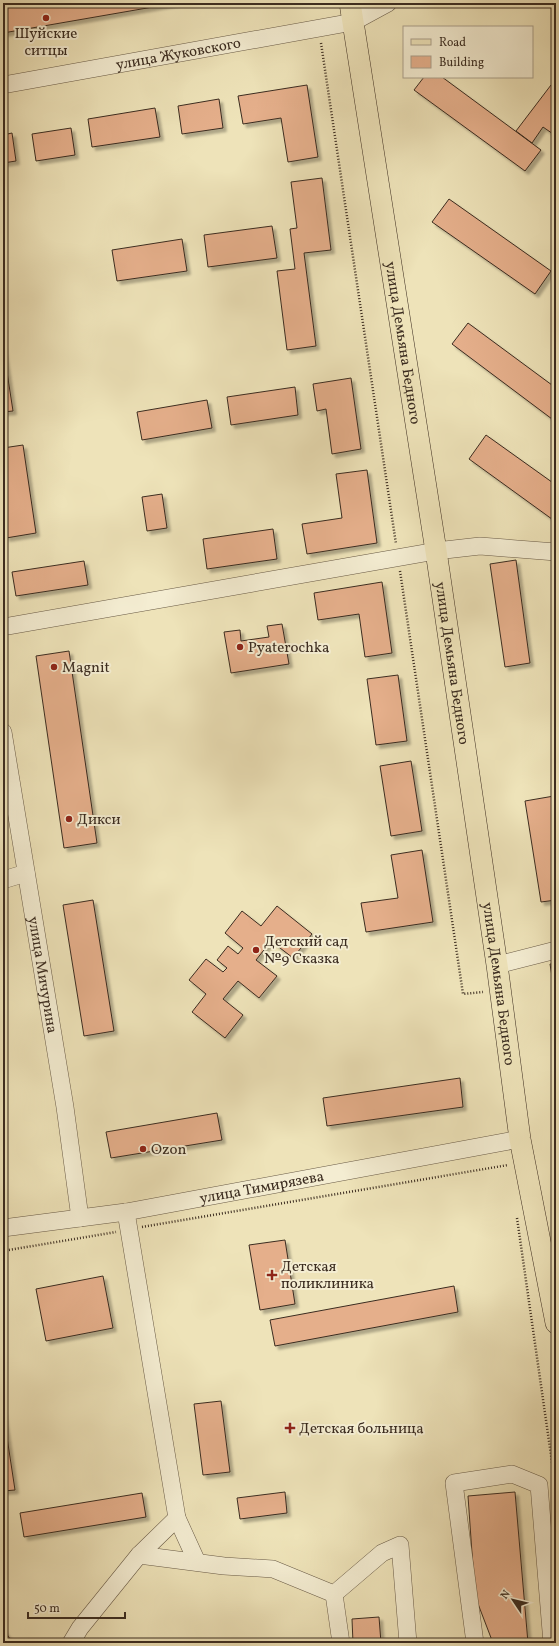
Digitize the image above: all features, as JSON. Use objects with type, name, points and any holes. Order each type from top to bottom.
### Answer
[{"type":"main road","name":"улица Демьяна Бедного","points":[[352,12],[436,551],[497,965],[513,1140],[556,1323]]},
{"type":"street","name":"улица Жуковского","points":[[3,85],[319,28],[352,12],[388,3]]},
{"type":"street","points":[[3,627],[436,551],[480,546],[556,552]]},
{"type":"street","name":"улица Мичурина","points":[[3,732],[65,1107],[80,1218]]},
{"type":"street","points":[[3,880],[26,873]]},
{"type":"street","points":[[497,965],[556,950]]},
{"type":"street","name":"улица Тимирязева","points":[[3,1228],[126,1212],[513,1140]]},
{"type":"street","points":[[126,1212],[177,1518],[197,1562]]},
{"type":"street","points":[[475,1643],[454,1483],[512,1474],[539,1485],[552,1643]]},
{"type":"street","points":[[72,1643],[80,1628],[139,1555],[177,1518]]},
{"type":"street","points":[[334,1594],[382,1553],[400,1545],[408,1643]]},
{"type":"street","points":[[139,1555],[273,1569],[334,1594]]},
{"type":"street","points":[[334,1594],[341,1643]]},
{"type":"path","points":[[319,28],[463,994],[483,991],[484,999]]},
{"type":"path","points":[[510,1172],[509,1165],[513,1140]]},
{"type":"path","points":[[3,1251],[509,1165]]},
{"type":"path","points":[[516,1211],[555,1484]]},
{"type":"building","name":"Шуйские ситцы","points":[[3,3],[176,3],[3,33]]},
{"type":"building","points":[[423,78],[443,78],[541,150],[525,171],[414,90]]},
{"type":"building","points":[[307,85],[318,157],[288,162],[281,118],[243,124],[238,96]]},
{"type":"building","points":[[551,85],[556,89],[556,136],[543,127],[532,143],[516,131]]},
{"type":"building","points":[[219,99],[223,128],[182,134],[178,106]]},
{"type":"building","points":[[155,108],[160,137],[92,147],[88,119]]},
{"type":"building","points":[[71,128],[75,155],[36,161],[32,134]]},
{"type":"building","points":[[12,133],[16,161],[3,163],[3,135]]},
{"type":"building","points":[[322,178],[331,250],[304,253],[316,346],[287,350],[277,271],[295,269],[290,229],[297,228],[291,182]]},
{"type":"building","points":[[449,199],[551,271],[535,294],[432,222]]},
{"type":"building","points":[[272,226],[277,258],[208,267],[204,235]]},
{"type":"building","points":[[182,239],[187,271],[117,281],[112,250]]},
{"type":"building","points":[[468,323],[556,388],[556,422],[452,344]]},
{"type":"building","points":[[3,346],[13,411],[3,412]]},
{"type":"building","points":[[351,378],[361,449],[332,454],[326,409],[317,411],[313,384]]},
{"type":"building","points":[[295,387],[298,415],[231,425],[227,397]]},
{"type":"building","points":[[207,400],[212,428],[142,440],[137,412]]},
{"type":"building","points":[[486,435],[556,485],[556,522],[469,459]]},
{"type":"building","points":[[23,445],[36,533],[6,538],[3,517],[3,448]]},
{"type":"building","points":[[367,470],[377,543],[307,554],[302,524],[342,518],[336,474]]},
{"type":"building","points":[[162,494],[167,528],[147,531],[142,497]]},
{"type":"building","points":[[273,529],[277,559],[207,569],[203,539]]},
{"type":"building","points":[[516,560],[530,663],[505,667],[490,564]]},
{"type":"building","points":[[84,561],[88,585],[16,596],[12,572]]},
{"type":"building","points":[[382,582],[392,653],[365,657],[359,614],[318,620],[314,593]]},
{"type":"building","points":[[282,624],[289,664],[231,673],[224,632],[240,630],[241,641],[269,637],[267,626]]},
{"type":"building","points":[[69,651],[97,843],[64,848],[36,656]]},
{"type":"building","points":[[398,675],[407,741],[376,745],[367,679]]},
{"type":"building","points":[[411,761],[422,831],[391,836],[380,766]]},
{"type":"building","points":[[554,796],[556,811],[556,900],[541,902],[525,801]]},
{"type":"building","points":[[422,850],[433,922],[366,932],[361,903],[398,898],[391,855]]},
{"type":"building","points":[[93,900],[114,1031],[84,1036],[63,905]]},
{"type":"building","points":[[277,906],[312,934],[293,958],[271,941],[256,960],[277,976],[259,998],[238,981],[223,999],[243,1015],[225,1038],[192,1012],[206,994],[189,980],[206,959],[223,972],[227,968],[217,960],[228,946],[238,954],[243,948],[225,933],[242,911],[261,926]]},
{"type":"building","points":[[550,964],[556,964],[556,989],[554,989]]},
{"type":"building","points":[[460,1078],[463,1107],[327,1126],[323,1098]]},
{"type":"building","points":[[217,1113],[222,1140],[111,1158],[106,1132]]},
{"type":"building","points":[[285,1240],[295,1304],[260,1310],[249,1245]]},
{"type":"building","points":[[103,1276],[113,1328],[46,1341],[36,1289]]},
{"type":"building","points":[[454,1286],[458,1312],[275,1346],[270,1320]]},
{"type":"building","points":[[221,1401],[230,1472],[203,1475],[194,1404]]},
{"type":"building","points":[[3,1411],[15,1490],[3,1491]]},
{"type":"building","points":[[285,1492],[287,1513],[240,1519],[237,1498]]},
{"type":"building","points":[[515,1492],[528,1643],[493,1643],[475,1596],[468,1496]]},
{"type":"building","points":[[142,1493],[146,1517],[24,1537],[20,1513]]},
{"type":"building","points":[[379,1617],[381,1643],[353,1643],[352,1619]]},
{"type":"building","points":[[3,1629],[13,1643],[3,1643]]},
{"type":"place","name":"Шуйские ситцы","points":[[46,18]]},
{"type":"place","name":"Pyaterochka","points":[[240,647]]},
{"type":"place","name":"Magnit","points":[[54,667]]},
{"type":"place","name":"Дикси","points":[[69,819]]},
{"type":"place","name":"Детский сад №9 Сказка","points":[[256,950]]},
{"type":"place","name":"Ozon","points":[[143,1149]]},
{"type":"place","name":"Детская поликлиника","points":[[272,1275]]},
{"type":"place","name":"Детская больница","points":[[290,1428]]}]
